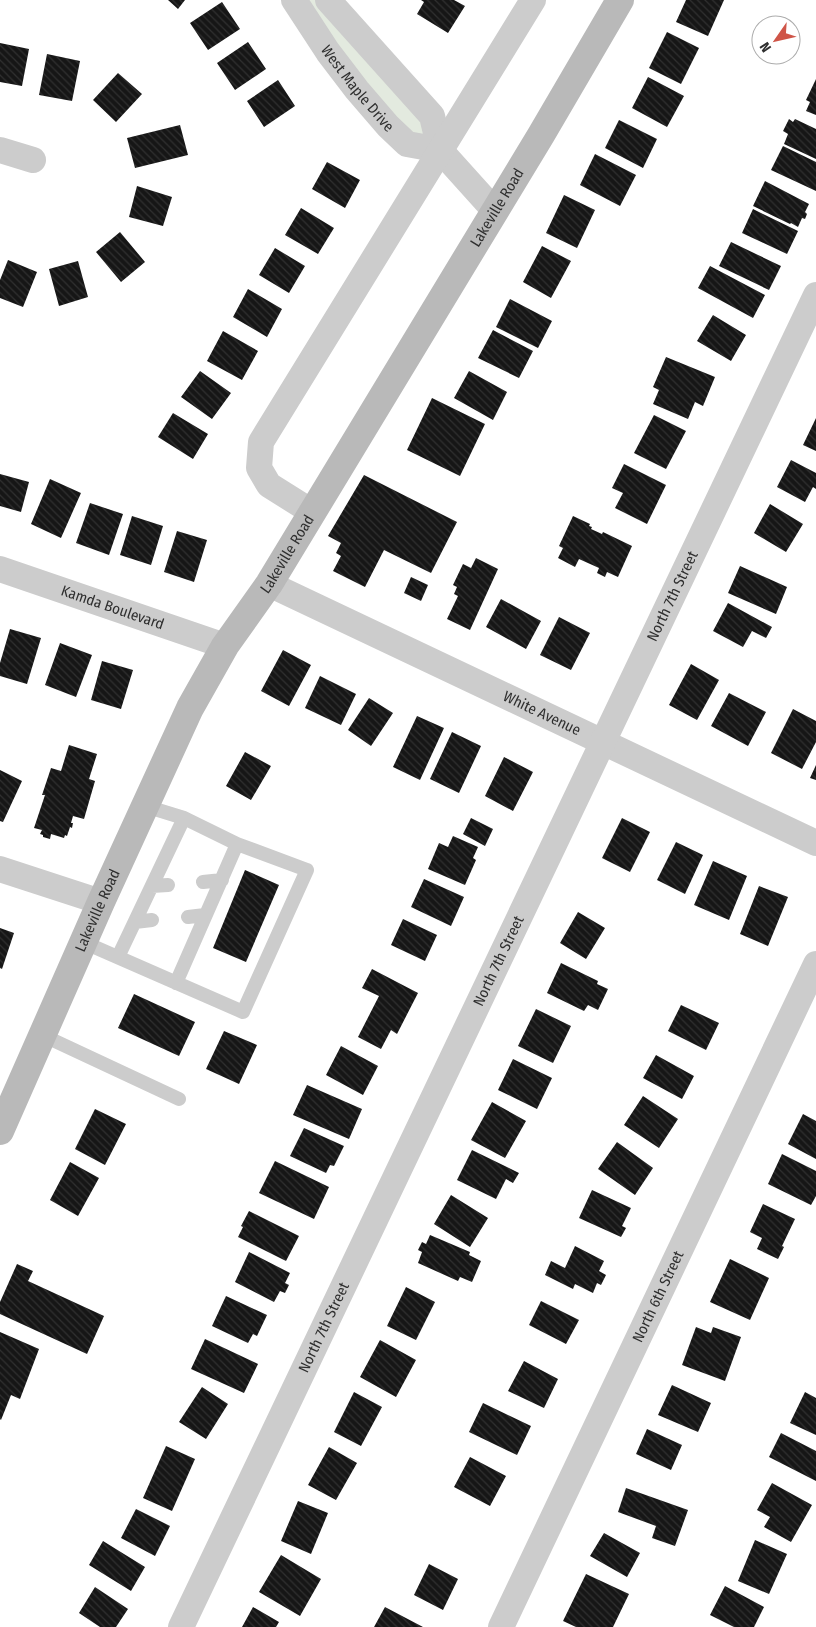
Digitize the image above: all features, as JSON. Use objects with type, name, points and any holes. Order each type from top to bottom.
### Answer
[{"type":"main road","name":"Lakeville Road","points":[[0,1131],[83,942],[190,708],[225,646],[269,584],[541,135],[620,0]]},
{"type":"street","name":"West Maple Drive","points":[[294,0],[328,52],[388,126],[406,144],[440,150]]},
{"type":"street","points":[[328,0],[432,116],[440,150],[494,210]]},
{"type":"street","points":[[312,512],[269,484],[259,468],[261,442],[533,0]]},
{"type":"street","points":[[0,150],[33,160]]},
{"type":"street","name":"North 7th Street","points":[[181,1627],[816,296]]},
{"type":"street","name":"Kamda Boulevard","points":[[0,569],[225,646]]},
{"type":"street","name":"White Avenue","points":[[269,584],[816,843]]},
{"type":"street","points":[[0,869],[101,902]]},
{"type":"street","name":"North 6th Street","points":[[501,1627],[816,964]]},
{"type":"lane","points":[[83,942],[243,1012],[308,870],[237,844],[184,818],[145,806]]},
{"type":"lane","points":[[118,957],[184,818]]},
{"type":"lane","points":[[176,983],[237,844]]},
{"type":"lane","points":[[203,882],[222,880]]},
{"type":"lane","points":[[152,886],[168,885]]},
{"type":"lane","points":[[188,917],[206,916]]},
{"type":"lane","points":[[135,922],[152,920]]},
{"type":"lane","points":[[42,1035],[179,1099]]},
{"type":"shaded area","points":[[299,0],[324,0],[427,115],[434,146],[406,140]]},
{"type":"building","points":[[168,0],[185,0],[178,9]]},
{"type":"building","points":[[421,0],[454,0],[465,6],[448,33],[417,14],[424,2]]},
{"type":"building","points":[[686,0],[724,0],[708,36],[676,22]]},
{"type":"building","points":[[222,2],[240,29],[208,50],[190,23]]},
{"type":"building","points":[[667,32],[699,48],[681,84],[649,68]]},
{"type":"building","points":[[248,42],[266,69],[235,90],[217,63]]},
{"type":"building","points":[[0,43],[29,49],[22,86],[0,82]]},
{"type":"building","points":[[47,54],[80,61],[72,101],[39,95]]},
{"type":"building","points":[[118,73],[142,94],[116,122],[93,100]]},
{"type":"building","points":[[648,77],[684,96],[667,127],[632,108]]},
{"type":"building","points":[[816,79],[816,115],[806,111],[810,102],[806,100]]},
{"type":"building","points":[[278,80],[295,106],[264,127],[247,101]]},
{"type":"building","points":[[789,119],[793,122],[795,119],[816,129],[816,159],[784,144],[788,134],[783,131]]},
{"type":"building","points":[[619,120],[657,139],[643,168],[605,148]]},
{"type":"building","points":[[180,125],[188,155],[135,168],[127,138]]},
{"type":"building","points":[[783,146],[816,162],[816,191],[771,170]]},
{"type":"building","points":[[595,154],[636,175],[620,206],[580,185]]},
{"type":"building","points":[[327,162],[360,180],[345,208],[312,189]]},
{"type":"building","points":[[765,181],[809,204],[805,212],[807,214],[805,219],[802,218],[798,227],[753,206]]},
{"type":"building","points":[[137,186],[172,197],[163,226],[129,217]]},
{"type":"building","points":[[564,195],[595,210],[577,248],[546,233]]},
{"type":"building","points":[[301,208],[334,228],[318,254],[285,235]]},
{"type":"building","points":[[753,209],[798,231],[787,254],[742,233]]},
{"type":"building","points":[[120,232],[145,262],[121,282],[96,252]]},
{"type":"building","points":[[731,242],[781,266],[769,290],[719,266]]},
{"type":"building","points":[[542,246],[571,261],[551,298],[523,282]]},
{"type":"building","points":[[275,248],[305,266],[289,293],[259,275]]},
{"type":"building","points":[[8,260],[37,272],[23,307],[0,298],[0,280]]},
{"type":"building","points":[[78,261],[88,297],[59,306],[49,269]]},
{"type":"building","points":[[710,266],[765,295],[753,318],[698,288]]},
{"type":"building","points":[[248,289],[282,309],[267,337],[233,317]]},
{"type":"building","points":[[510,299],[552,321],[538,348],[496,327]]},
{"type":"building","points":[[713,315],[746,335],[731,361],[697,341]]},
{"type":"building","points":[[493,330],[533,351],[519,378],[478,358]]},
{"type":"building","points":[[223,331],[258,351],[242,380],[207,361]]},
{"type":"building","points":[[666,357],[715,377],[703,406],[695,402],[688,419],[653,404],[659,390],[653,387]]},
{"type":"building","points":[[200,371],[231,393],[212,419],[181,397]]},
{"type":"building","points":[[469,371],[507,392],[493,420],[454,398]]},
{"type":"building","points":[[432,398],[485,424],[460,476],[407,450]]},
{"type":"building","points":[[173,413],[208,434],[193,459],[158,437]]},
{"type":"building","points":[[654,415],[686,431],[666,469],[634,453]]},
{"type":"building","points":[[816,418],[816,451],[803,445]]},
{"type":"building","points":[[791,460],[816,473],[816,489],[813,487],[805,502],[777,487]]},
{"type":"building","points":[[624,464],[666,485],[647,524],[615,508],[623,493],[612,488]]},
{"type":"building","points":[[0,474],[29,482],[21,512],[0,506]]},
{"type":"building","points":[[364,475],[457,522],[431,573],[384,550],[365,587],[333,571],[341,556],[336,553],[341,543],[328,536]]},
{"type":"building","points":[[50,479],[81,493],[61,538],[31,524]]},
{"type":"building","points":[[90,503],[123,514],[109,555],[76,543]]},
{"type":"building","points":[[770,504],[803,524],[786,552],[754,533]]},
{"type":"building","points":[[132,516],[163,526],[151,565],[120,555]]},
{"type":"building","points":[[573,516],[590,524],[591,529],[602,534],[603,532],[632,546],[618,577],[607,572],[605,577],[597,573],[599,568],[579,559],[575,567],[558,558],[563,548],[559,546]]},
{"type":"building","points":[[177,531],[207,540],[194,582],[164,572]]},
{"type":"building","points":[[476,558],[498,569],[470,630],[447,619],[458,596],[454,594],[457,587],[453,585],[463,564],[471,568]]},
{"type":"building","points":[[740,566],[787,587],[776,614],[728,593]]},
{"type":"building","points":[[411,577],[428,585],[421,601],[404,593]]},
{"type":"building","points":[[501,599],[541,621],[526,649],[486,627]]},
{"type":"building","points":[[728,603],[772,627],[766,638],[752,631],[743,647],[713,631]]},
{"type":"building","points":[[559,617],[590,633],[571,670],[540,655]]},
{"type":"building","points":[[10,629],[41,638],[27,684],[0,676],[0,663]]},
{"type":"building","points":[[60,643],[92,655],[76,697],[45,685]]},
{"type":"building","points":[[283,650],[311,665],[289,706],[261,691]]},
{"type":"building","points":[[102,661],[133,670],[121,709],[91,700]]},
{"type":"building","points":[[691,664],[719,680],[697,720],[669,705]]},
{"type":"building","points":[[320,676],[356,694],[341,725],[305,708]]},
{"type":"building","points":[[729,693],[766,712],[748,746],[711,726]]},
{"type":"building","points":[[369,698],[393,713],[371,746],[348,730]]},
{"type":"building","points":[[793,709],[816,721],[816,742],[802,769],[771,753]]},
{"type":"building","points":[[417,716],[444,728],[420,780],[393,767]]},
{"type":"building","points":[[452,732],[481,746],[459,793],[430,779]]},
{"type":"building","points":[[69,745],[97,754],[89,779],[95,781],[84,819],[73,816],[72,828],[70,827],[67,836],[65,835],[64,838],[51,834],[50,839],[40,834],[42,830],[34,828],[45,795],[42,795],[51,768],[61,771]]},
{"type":"building","points":[[245,752],[271,766],[251,800],[226,786]]},
{"type":"building","points":[[504,757],[533,772],[513,811],[485,796]]},
{"type":"building","points":[[816,765],[816,780],[810,778]]},
{"type":"building","points":[[0,770],[22,781],[3,822],[0,821]]},
{"type":"building","points":[[471,818],[493,829],[485,846],[463,834]]},
{"type":"building","points":[[622,818],[650,832],[630,872],[602,858]]},
{"type":"building","points":[[453,836],[478,847],[473,858],[476,860],[465,885],[428,869],[439,843],[448,847]]},
{"type":"building","points":[[676,842],[703,855],[685,894],[657,880]]},
{"type":"building","points":[[713,861],[747,876],[729,920],[694,905]]},
{"type":"building","points":[[245,870],[279,885],[246,962],[213,948]]},
{"type":"building","points":[[424,879],[464,897],[451,926],[411,907]]},
{"type":"building","points":[[759,886],[788,897],[768,946],[740,934]]},
{"type":"building","points":[[578,912],[605,928],[586,959],[560,943]]},
{"type":"building","points":[[403,919],[437,935],[425,961],[391,945]]},
{"type":"building","points":[[0,928],[14,933],[2,969],[0,968]]},
{"type":"building","points":[[561,963],[598,981],[597,984],[608,989],[598,1010],[588,1005],[584,1011],[547,993]]},
{"type":"building","points":[[372,969],[418,993],[397,1034],[391,1030],[381,1049],[358,1037],[379,996],[362,988]]},
{"type":"building","points":[[134,994],[195,1022],[179,1056],[118,1028]]},
{"type":"building","points":[[681,1005],[719,1023],[706,1050],[668,1031]]},
{"type":"building","points":[[536,1009],[571,1026],[553,1063],[518,1046]]},
{"type":"building","points":[[224,1031],[257,1045],[239,1084],[206,1069]]},
{"type":"building","points":[[341,1046],[378,1066],[363,1095],[326,1075]]},
{"type":"building","points":[[656,1055],[694,1076],[682,1099],[643,1078]]},
{"type":"building","points":[[513,1059],[552,1078],[537,1109],[498,1090]]},
{"type":"building","points":[[307,1085],[362,1109],[349,1139],[293,1115]]},
{"type":"building","points":[[643,1096],[678,1119],[659,1148],[624,1125]]},
{"type":"building","points":[[492,1102],[526,1121],[505,1158],[471,1140]]},
{"type":"building","points":[[95,1109],[126,1124],[105,1165],[75,1149]]},
{"type":"building","points":[[803,1114],[816,1121],[816,1159],[788,1144]]},
{"type":"building","points":[[304,1128],[344,1146],[334,1166],[330,1165],[326,1173],[290,1156]]},
{"type":"building","points":[[617,1142],[653,1168],[635,1195],[598,1169]]},
{"type":"building","points":[[472,1150],[519,1173],[513,1183],[506,1179],[496,1199],[457,1180]]},
{"type":"building","points":[[782,1154],[816,1171],[816,1196],[811,1205],[768,1184]]},
{"type":"building","points":[[275,1161],[329,1187],[314,1219],[259,1193]]},
{"type":"building","points":[[70,1162],[99,1178],[78,1216],[50,1200]]},
{"type":"building","points":[[592,1190],[631,1208],[622,1226],[626,1228],[621,1237],[579,1218]]},
{"type":"building","points":[[451,1195],[488,1218],[470,1247],[434,1224]]},
{"type":"building","points":[[763,1204],[795,1219],[778,1259],[757,1249],[762,1238],[750,1232]]},
{"type":"building","points":[[249,1211],[299,1236],[286,1261],[238,1237],[243,1227],[241,1226]]},
{"type":"building","points":[[430,1235],[470,1252],[469,1255],[481,1261],[472,1282],[460,1277],[458,1281],[418,1263],[422,1252],[418,1250],[422,1242],[426,1244]]},
{"type":"building","points":[[575,1246],[604,1261],[599,1271],[606,1275],[601,1285],[597,1283],[593,1293],[575,1284],[573,1289],[545,1275],[551,1261],[565,1268]]},
{"type":"building","points":[[249,1252],[290,1273],[285,1283],[289,1285],[285,1293],[280,1291],[274,1302],[235,1282]]},
{"type":"building","points":[[730,1259],[769,1278],[750,1320],[710,1302]]},
{"type":"building","points":[[17,1264],[33,1271],[28,1281],[104,1316],[87,1354],[0,1314],[0,1302]]},
{"type":"building","points":[[406,1287],[435,1302],[416,1340],[387,1326]]},
{"type":"building","points":[[226,1296],[267,1315],[257,1336],[253,1334],[248,1343],[212,1326]]},
{"type":"building","points":[[541,1301],[579,1320],[566,1344],[529,1325]]},
{"type":"building","points":[[696,1327],[711,1333],[713,1327],[741,1337],[725,1381],[682,1365]]},
{"type":"building","points":[[0,1332],[39,1349],[20,1399],[11,1395],[1,1420],[0,1419]]},
{"type":"building","points":[[205,1339],[258,1364],[244,1393],[191,1369]]},
{"type":"building","points":[[380,1340],[416,1360],[396,1397],[360,1377]]},
{"type":"building","points":[[524,1361],[558,1379],[544,1408],[508,1391]]},
{"type":"building","points":[[672,1385],[711,1403],[698,1432],[658,1415]]},
{"type":"building","points":[[202,1387],[228,1404],[206,1439],[179,1422]]},
{"type":"building","points":[[354,1392],[382,1407],[361,1446],[334,1432]]},
{"type":"building","points":[[805,1392],[816,1398],[816,1435],[790,1423]]},
{"type":"building","points":[[483,1403],[531,1426],[517,1455],[469,1432]]},
{"type":"building","points":[[647,1429],[682,1445],[671,1470],[636,1454]]},
{"type":"building","points":[[781,1433],[816,1451],[816,1481],[769,1457]]},
{"type":"building","points":[[166,1446],[195,1459],[172,1511],[143,1498]]},
{"type":"building","points":[[329,1447],[357,1463],[336,1500],[308,1485]]},
{"type":"building","points":[[470,1457],[506,1476],[490,1506],[454,1487]]},
{"type":"building","points":[[772,1483],[812,1505],[791,1542],[764,1527],[770,1517],[757,1510]]},
{"type":"building","points":[[626,1488],[688,1510],[675,1546],[652,1538],[656,1526],[618,1512]]},
{"type":"building","points":[[298,1501],[328,1513],[311,1554],[281,1541]]},
{"type":"building","points":[[136,1509],[170,1526],[155,1556],[121,1538]]},
{"type":"building","points":[[604,1533],[640,1553],[627,1577],[590,1556]]},
{"type":"building","points":[[755,1540],[787,1554],[769,1594],[738,1581]]},
{"type":"building","points":[[103,1541],[145,1567],[131,1591],[89,1565]]},
{"type":"building","points":[[281,1555],[321,1579],[300,1616],[259,1592]]},
{"type":"building","points":[[429,1564],[458,1579],[443,1610],[414,1595]]},
{"type":"building","points":[[586,1574],[629,1594],[613,1627],[576,1627],[563,1621]]},
{"type":"building","points":[[725,1586],[764,1607],[754,1627],[734,1627],[710,1615]]},
{"type":"building","points":[[95,1587],[128,1609],[116,1627],[100,1627],[79,1613]]},
{"type":"building","points":[[253,1607],[279,1622],[276,1627],[242,1627]]},
{"type":"building","points":[[385,1607],[423,1627],[374,1627]]}]
